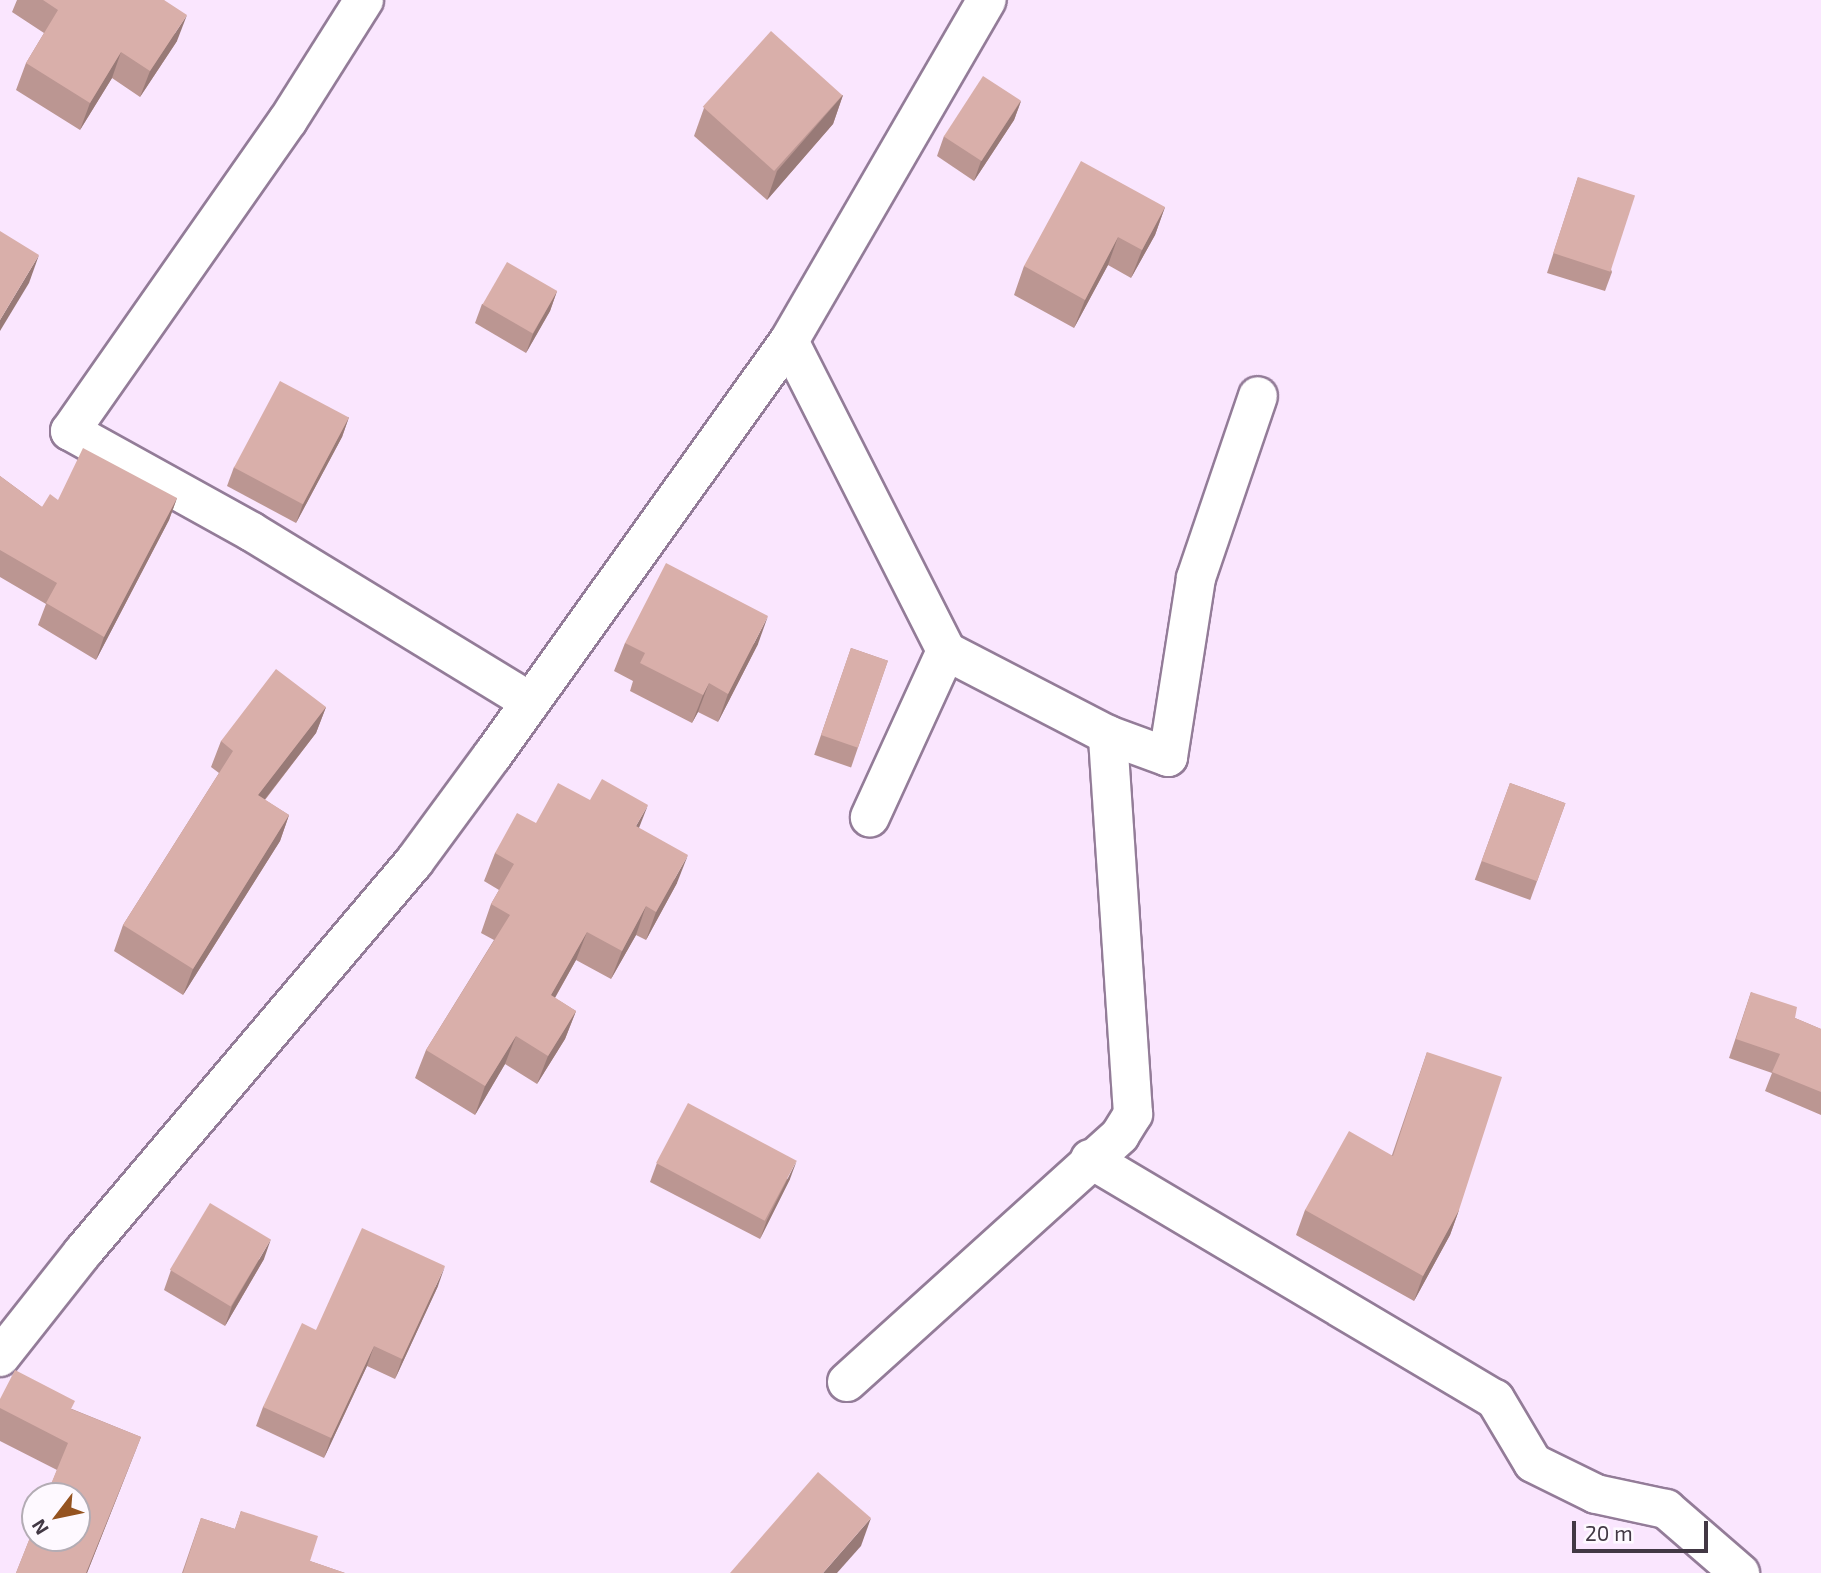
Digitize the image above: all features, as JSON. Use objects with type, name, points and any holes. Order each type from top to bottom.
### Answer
[{"type":"street","points":[[364,0],[288,120],[70,431],[252,532],[530,702]]},
{"type":"street","points":[[0,1356],[414,862],[789,341],[987,0]]},
{"type":"street","points":[[789,341],[946,651],[1108,735],[1168,757],[1196,578],[1258,396]]},
{"type":"street","points":[[870,817],[946,651]]},
{"type":"street","points":[[847,1382],[1090,1159],[1120,1135],[1133,1114],[1108,735]]},
{"type":"street","points":[[1090,1159],[1495,1399],[1533,1462],[1596,1494],[1666,1509],[1741,1573]]},
{"type":"building","points":[[43,0],[164,0],[187,15],[150,71],[121,52],[90,103],[26,63],[58,10]]},
{"type":"building","points":[[771,31],[842,95],[774,171],[703,107]]},
{"type":"building","points":[[983,76],[1021,101],[982,161],[944,136]]},
{"type":"building","points":[[1081,161],[1165,207],[1142,250],[1118,237],[1085,300],[1024,266]]},
{"type":"building","points":[[1578,177],[1635,196],[1610,272],[1553,253]]},
{"type":"building","points":[[0,231],[39,255],[0,320]]},
{"type":"building","points":[[507,262],[557,291],[533,333],[482,304]]},
{"type":"building","points":[[280,381],[349,418],[303,504],[234,468]]},
{"type":"building","points":[[83,448],[177,498],[104,637],[46,603],[57,583],[0,550],[0,476],[42,507],[50,494],[58,500]]},
{"type":"building","points":[[666,563],[768,616],[728,694],[709,683],[703,695],[640,663],[645,653],[625,643]]},
{"type":"building","points":[[851,648],[888,661],[858,748],[821,735]]},
{"type":"building","points":[[276,669],[326,707],[258,795],[289,815],[193,969],[123,925],[233,751],[221,741]]},
{"type":"building","points":[[602,779],[648,805],[636,826],[688,855],[656,912],[646,906],[622,951],[587,932],[551,995],[576,1011],[548,1056],[516,1036],[485,1086],[426,1050],[510,915],[491,904],[514,864],[495,853],[517,813],[536,823],[558,783],[590,800]]},
{"type":"building","points":[[1510,783],[1565,803],[1537,881],[1482,861]]},
{"type":"building","points":[[1751,992],[1797,1007],[1795,1018],[1821,1029],[1821,1092],[1772,1072],[1780,1054],[1736,1039]]},
{"type":"building","points":[[1427,1052],[1502,1077],[1459,1210],[1423,1276],[1305,1210],[1349,1131],[1393,1156]]},
{"type":"building","points":[[688,1103],[797,1161],[765,1221],[656,1163]]},
{"type":"building","points":[[210,1203],[271,1240],[231,1306],[170,1270]]},
{"type":"building","points":[[362,1228],[445,1266],[402,1359],[374,1346],[331,1438],[263,1407],[302,1323],[316,1330]]},
{"type":"building","points":[[15,1370],[75,1401],[71,1409],[141,1437],[86,1573],[16,1573],[24,1552],[91,1552],[91,1482],[52,1482],[68,1443],[0,1408],[0,1399]]},
{"type":"building","points":[[818,1472],[871,1518],[823,1573],[730,1573]]},
{"type":"building","points":[[241,1511],[318,1536],[310,1561],[345,1573],[183,1573],[201,1518],[235,1529]]}]
